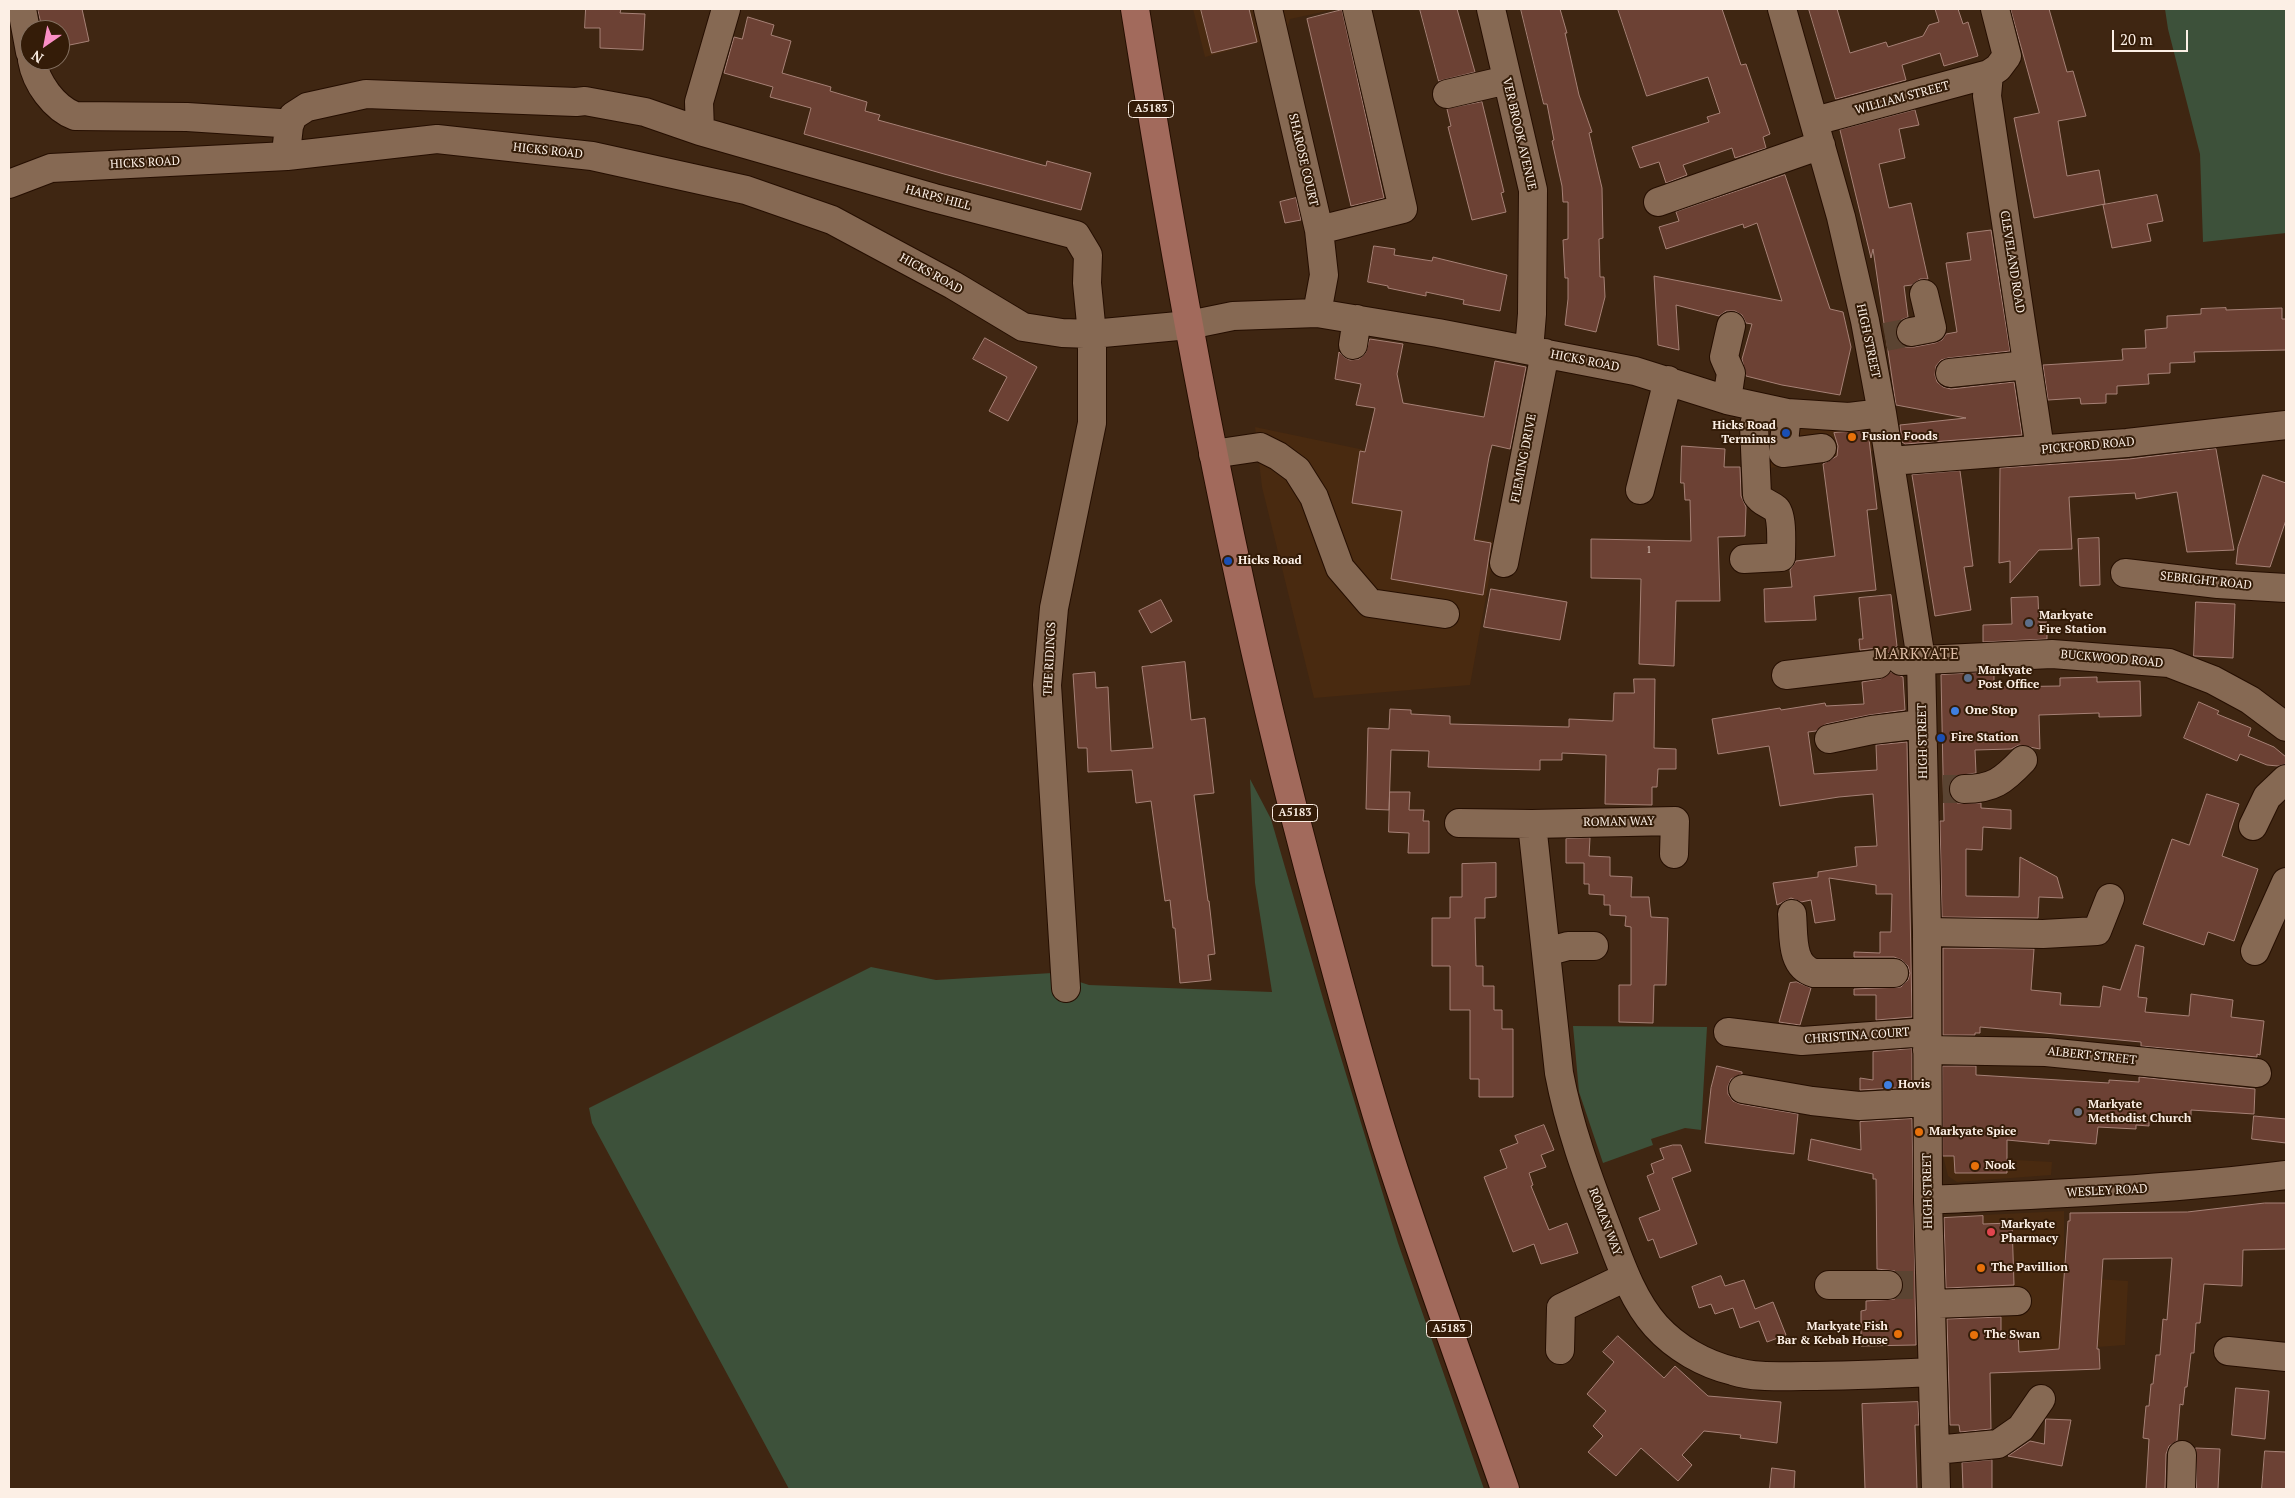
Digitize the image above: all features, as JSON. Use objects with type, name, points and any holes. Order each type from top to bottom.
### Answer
[{"type":"main road","name":"A5183","points":[[1135,9],[1167,210],[1213,454],[1264,692],[1323,925],[1394,1168],[1505,1489]]},
{"type":"street","points":[[700,131],[699,102],[726,9]]},
{"type":"street","name":"SHAROSE COURT","points":[[1268,9],[1319,230],[1324,275],[1317,313]]},
{"type":"street","points":[[1319,230],[1403,208],[1357,9]]},
{"type":"street","name":"VER BROOK AVENUE","points":[[1491,9],[1533,190],[1532,314],[1537,351]]},
{"type":"street","name":"HIGH STREET","points":[[1782,9],[1841,218],[1888,336],[1882,413],[1890,461],[1900,662],[1944,789],[1927,932],[1912,973],[1927,1041],[1928,1200],[1916,1290],[1932,1372],[1936,1489]]},
{"type":"street","points":[[1989,74],[1998,68],[2007,56],[1995,9]]},
{"type":"street","points":[[34,70],[42,86],[62,111],[75,116],[254,120],[280,123],[289,126],[287,156]]},
{"type":"street","name":"WILLIAM STREET","points":[[1658,202],[1818,133],[1989,74]]},
{"type":"street","name":"CLEVELAND ROAD","points":[[1989,74],[1987,96],[2040,450]]},
{"type":"street","points":[[1447,94],[1508,80]]},
{"type":"street","name":"HARPS HILL","points":[[289,126],[293,116],[306,107],[366,94],[585,101],[645,112],[700,131],[934,198],[1076,235],[1088,255],[1087,283],[1092,334]]},
{"type":"street","name":"HICKS ROAD","points":[[9,184],[51,168],[287,156],[437,139],[592,156],[658,169],[746,190],[832,220],[953,285],[1023,327],[1062,333],[1092,334],[1189,325],[1233,316],[1317,313],[1355,332],[1537,351],[1635,370],[1727,400],[1787,413],[1849,417],[1882,413]]},
{"type":"street","points":[[1888,336],[1932,328],[1924,294]]},
{"type":"street","points":[[1727,400],[1732,373],[1724,356],[1731,326]]},
{"type":"street","name":"THE RIDINGS","points":[[1066,988],[1047,685],[1054,608],[1092,423],[1092,334]]},
{"type":"street","name":"FLEMING DRIVE","points":[[1504,563],[1537,351]]},
{"type":"street","points":[[1950,374],[2028,365]]},
{"type":"street","points":[[1640,490],[1668,380]]},
{"type":"street","points":[[1744,559],[1781,557],[1780,517],[1777,509],[1760,501],[1757,495],[1754,426],[1760,407]]},
{"type":"street","points":[[1787,413],[1783,453],[1822,448]]},
{"type":"street","name":"PICKFORD ROAD","points":[[1890,461],[2127,443],[2286,425]]},
{"type":"street","points":[[1213,454],[1260,446],[1278,456],[1297,470],[1314,497],[1340,568],[1370,604],[1445,614]]},
{"type":"street","name":"SEBRIGHT ROAD","points":[[2125,573],[2218,584],[2286,588]]},
{"type":"street","name":"BUCKWOOD ROAD","points":[[1786,675],[1900,662],[2052,654],[2169,663],[2213,680],[2250,700],[2286,727]]},
{"type":"street","points":[[1829,739],[1872,730],[1922,724]]},
{"type":"street","points":[[1944,789],[1991,786],[2006,778],[2023,760]]},
{"type":"street","points":[[2253,826],[2267,798],[2286,779]]},
{"type":"street","name":"ROMAN WAY","points":[[1459,823],[1532,824],[1675,821],[1674,854]]},
{"type":"street","name":"ROMAN WAY","points":[[1532,824],[1559,1074],[1564,1100],[1582,1161],[1626,1277],[1643,1310],[1669,1339],[1692,1355],[1713,1365],[1754,1376],[1932,1372]]},
{"type":"street","points":[[2255,951],[2286,882]]},
{"type":"street","points":[[1927,932],[2043,934],[2097,931],[2110,898]]},
{"type":"street","points":[[1792,914],[1797,959],[1801,967],[1807,971],[1814,973],[1912,973]]},
{"type":"street","points":[[1546,952],[1568,946],[1594,946]]},
{"type":"street","name":"CHRISTINA COURT","points":[[1728,1032],[1802,1041],[1927,1041]]},
{"type":"street","name":"ALBERT STREET","points":[[1927,1041],[2257,1073]]},
{"type":"street","points":[[1743,1089],[1812,1101],[1859,1106],[1928,1102]]},
{"type":"street","name":"WESLEY ROAD","points":[[1928,1200],[2168,1188],[2286,1174]]},
{"type":"street","points":[[1560,1350],[1561,1308],[1626,1277]]},
{"type":"street","points":[[1829,1285],[1916,1290],[2017,1301]]},
{"type":"street","points":[[2228,1351],[2286,1357]]},
{"type":"street","points":[[1935,1450],[1998,1444],[2021,1428],[2041,1399]]},
{"type":"street","points":[[2181,1489],[2182,1455]]},
{"type":"shaded area","points":[[1193,9],[1336,9],[1290,19],[1285,35],[1205,57]]},
{"type":"shaded area","points":[[1765,425],[1871,428],[1873,451],[1764,469]]},
{"type":"shaded area","points":[[1255,427],[1412,460],[1399,525],[1496,542],[1470,685],[1314,698],[1262,487]]},
{"type":"shaded area","points":[[1943,1156],[2052,1162],[2051,1175],[1957,1182],[1948,1176]]},
{"type":"shaded area","points":[[2064,1211],[2064,1277],[2128,1281],[2125,1345],[1946,1358],[1943,1217]]},
{"type":"green space","points":[[2165,9],[2286,9],[2286,233],[2203,242],[2200,154],[2168,29]]},
{"type":"green space","points":[[1250,779],[1271,819],[1326,1009],[1398,1243],[1484,1489],[789,1489],[592,1123],[589,1108],[871,967],[936,980],[1052,973],[1089,985],[1272,992],[1255,883]]},
{"type":"green space","points":[[1573,1026],[1707,1027],[1701,1130],[1685,1128],[1651,1139],[1653,1145],[1603,1163],[1579,1092]]},
{"type":"building","points":[[38,9],[82,9],[89,41],[70,45],[70,20],[41,20]]},
{"type":"building","points":[[586,9],[621,9],[620,13],[645,14],[643,50],[600,48],[600,28],[585,28]]},
{"type":"building","points":[[1201,9],[1249,9],[1257,42],[1212,53]]},
{"type":"building","points":[[1420,9],[1457,9],[1475,72],[1439,81]]},
{"type":"building","points":[[1521,9],[1560,9],[1567,33],[1565,33],[1579,95],[1592,132],[1589,133],[1602,188],[1603,238],[1599,239],[1600,277],[1604,277],[1605,297],[1596,332],[1565,325],[1568,278],[1565,278],[1563,240],[1568,239],[1568,202],[1563,202],[1562,186],[1552,141],[1554,140],[1547,104],[1544,104]]},
{"type":"building","points":[[1618,9],[1722,9],[1741,65],[1746,64],[1770,134],[1763,137],[1766,148],[1735,158],[1732,148],[1683,165],[1687,175],[1666,183],[1659,162],[1640,168],[1632,147],[1709,122],[1707,117],[1720,113],[1708,77],[1647,96]]},
{"type":"building","points":[[1809,9],[1837,9],[1850,53],[1886,42],[1888,47],[1923,36],[1929,25],[1939,22],[1935,9],[1958,9],[1963,24],[1968,22],[1978,56],[1944,66],[1940,53],[1902,65],[1906,80],[1836,99]]},
{"type":"building","points":[[2011,9],[2049,9],[2067,72],[2073,71],[2086,116],[2058,121],[2067,176],[2099,170],[2105,204],[2034,218],[2014,118],[2039,113]]},
{"type":"building","points":[[1342,10],[1384,198],[1351,206],[1307,19]]},
{"type":"building","points":[[748,17],[774,25],[771,35],[791,41],[782,73],[831,87],[830,91],[867,102],[865,111],[880,115],[878,120],[1046,166],[1047,161],[1091,173],[1081,210],[944,174],[804,134],[811,108],[770,97],[773,87],[724,73],[734,37],[742,39]]},
{"type":"building","points":[[1482,102],[1504,192],[1501,193],[1506,212],[1472,220],[1448,127],[1451,126],[1447,109]]},
{"type":"building","points":[[1915,110],[1919,125],[1899,129],[1905,158],[1879,164],[1889,208],[1911,203],[1928,279],[1920,279],[1912,285],[1904,286],[1908,317],[1901,320],[1896,326],[1896,335],[1899,342],[1905,347],[1914,347],[1935,343],[1942,340],[1946,334],[1957,332],[1946,263],[1971,260],[1967,233],[1991,230],[2010,351],[1941,360],[1936,366],[1935,375],[1937,382],[1943,387],[1951,389],[2014,382],[2022,435],[1905,444],[1902,442],[1900,425],[1966,418],[1896,405],[1873,249],[1871,258],[1840,130]]},
{"type":"building","points":[[1785,175],[1830,309],[1843,312],[1851,347],[1840,395],[1782,385],[1746,376],[1742,359],[1752,324],[1746,323],[1742,315],[1735,311],[1726,311],[1719,316],[1676,305],[1679,350],[1658,345],[1654,276],[1782,301],[1757,223],[1744,228],[1743,224],[1666,249],[1659,227],[1679,221],[1676,212]]},
{"type":"building","points":[[2157,195],[2163,221],[2147,224],[2151,241],[2112,248],[2103,205]]},
{"type":"building","points":[[1296,198],[1301,220],[1285,223],[1280,202]]},
{"type":"building","points":[[1374,246],[1395,249],[1394,255],[1432,261],[1433,257],[1507,275],[1500,311],[1463,304],[1464,300],[1426,292],[1426,296],[1368,282]]},
{"type":"building","points":[[2226,308],[2226,310],[2282,308],[2282,319],[2286,319],[2286,350],[2194,352],[2195,362],[2170,363],[2170,373],[2148,374],[2149,384],[2117,386],[2117,394],[2106,394],[2106,403],[2081,404],[2080,398],[2048,400],[2043,365],[2123,360],[2122,349],[2146,348],[2145,330],[2167,328],[2167,316],[2201,314],[2201,309]]},
{"type":"building","points":[[985,338],[1037,367],[1008,421],[989,411],[1007,377],[973,359]]},
{"type":"building","points":[[1370,339],[1403,344],[1397,374],[1403,403],[1484,417],[1495,361],[1526,367],[1510,449],[1492,445],[1489,457],[1474,540],[1491,543],[1483,595],[1391,579],[1402,511],[1352,503],[1360,451],[1365,452],[1375,408],[1356,405],[1361,384],[1335,379],[1339,352],[1350,360],[1359,359],[1365,354]]},
{"type":"building","points":[[1868,430],[1877,509],[1867,510],[1876,590],[1814,596],[1816,620],[1765,622],[1764,589],[1792,587],[1790,570],[1796,561],[1835,556],[1823,464],[1837,456],[1838,446],[1834,433]]},
{"type":"building","points":[[1682,446],[1725,449],[1724,467],[1740,467],[1741,496],[1746,507],[1745,536],[1718,537],[1720,601],[1676,601],[1674,666],[1639,664],[1641,579],[1591,578],[1591,539],[1691,541],[1690,500],[1685,500],[1684,483],[1681,483]]},
{"type":"building","points":[[2216,449],[2234,550],[2187,552],[2177,492],[2136,499],[2135,493],[2069,497],[2072,549],[2039,550],[2010,583],[2010,561],[1999,563],[2000,468],[2129,459]]},
{"type":"building","points":[[1960,471],[1973,566],[1964,567],[1971,610],[1935,616],[1912,475]]},
{"type":"building","points":[[2263,475],[2286,483],[2286,520],[2270,567],[2236,564],[2238,547]]},
{"type":"building","points":[[2099,538],[2100,585],[2080,586],[2078,539]]},
{"type":"building","points":[[1491,589],[1567,602],[1560,640],[1484,627]]},
{"type":"building","points":[[1891,595],[1897,646],[1888,653],[1877,648],[1860,650],[1859,639],[1863,639],[1859,598]]},
{"type":"building","name":"Markyate Fire Station","points":[[2038,597],[2039,622],[2047,622],[2047,639],[1983,642],[1983,625],[2012,624],[2011,598]]},
{"type":"building","points":[[1161,600],[1172,621],[1151,633],[1139,611]]},
{"type":"building","points":[[2196,602],[2235,604],[2233,658],[2194,656]]},
{"type":"building","points":[[1185,662],[1191,720],[1205,718],[1214,793],[1194,795],[1215,954],[1208,955],[1211,980],[1180,983],[1175,928],[1173,928],[1170,900],[1165,901],[1151,801],[1136,803],[1132,770],[1088,772],[1087,748],[1078,748],[1073,674],[1095,672],[1096,688],[1108,687],[1111,751],[1153,748],[1142,667]]},
{"type":"building","points":[[1891,672],[1903,677],[1905,710],[1826,724],[1816,731],[1808,732],[1814,774],[1877,770],[1876,745],[1907,742],[1912,1017],[1876,1020],[1876,995],[1854,995],[1854,989],[1901,987],[1908,980],[1910,973],[1908,966],[1902,960],[1894,957],[1854,957],[1854,952],[1880,953],[1880,932],[1891,932],[1892,894],[1876,894],[1876,885],[1829,878],[1835,920],[1815,923],[1811,900],[1801,902],[1791,898],[1777,905],[1773,883],[1818,877],[1818,872],[1857,866],[1855,847],[1877,846],[1873,794],[1780,806],[1769,746],[1718,754],[1712,719],[1825,703],[1826,706],[1864,704],[1862,682],[1880,679]]},
{"type":"building","points":[[1994,672],[1994,687],[2060,686],[2060,678],[2097,677],[2097,682],[2140,681],[2141,716],[2099,717],[2099,713],[2039,715],[2040,749],[2019,745],[2011,749],[1975,750],[1976,773],[1956,776],[1950,782],[1948,789],[1951,797],[1957,803],[1981,803],[1981,808],[2011,810],[2011,829],[1983,827],[1982,850],[1966,849],[1966,896],[2019,897],[2020,857],[2057,877],[2063,898],[2039,897],[2038,918],[1942,917],[1940,821],[1944,821],[1941,675]]},
{"type":"building","points":[[1634,679],[1655,679],[1654,748],[1676,749],[1676,769],[1658,769],[1657,787],[1652,787],[1652,805],[1605,804],[1606,755],[1562,753],[1562,760],[1540,760],[1540,770],[1492,769],[1428,767],[1429,751],[1391,750],[1389,810],[1366,809],[1368,728],[1389,729],[1390,709],[1411,710],[1411,714],[1450,716],[1450,724],[1569,727],[1569,719],[1613,721],[1614,693],[1634,693]]},
{"type":"building","points":[[2199,702],[2219,711],[2217,714],[2251,728],[2248,736],[2274,747],[2286,757],[2286,764],[2278,766],[2267,765],[2240,754],[2237,761],[2184,738]]},
{"type":"building","points":[[1390,792],[1410,792],[1409,810],[1424,810],[1423,821],[1429,821],[1429,853],[1408,853],[1409,833],[1389,832]]},
{"type":"building","points":[[2207,794],[2239,804],[2222,856],[2258,869],[2234,941],[2208,932],[2204,945],[2143,924],[2172,839],[2189,845]]},
{"type":"building","points":[[1590,838],[1589,856],[1610,857],[1610,876],[1632,877],[1631,897],[1649,897],[1651,917],[1668,918],[1666,985],[1654,985],[1653,1023],[1619,1022],[1619,985],[1631,985],[1631,927],[1625,926],[1626,916],[1610,915],[1610,905],[1604,905],[1604,895],[1589,894],[1589,884],[1584,884],[1584,863],[1566,863],[1566,839]]},
{"type":"building","points":[[1496,863],[1496,897],[1485,898],[1485,918],[1475,918],[1476,966],[1483,966],[1483,986],[1494,986],[1494,1010],[1502,1010],[1502,1029],[1513,1029],[1513,1097],[1479,1097],[1479,1079],[1470,1079],[1470,1010],[1450,1010],[1450,966],[1432,966],[1432,918],[1450,918],[1450,897],[1462,897],[1462,864]]},
{"type":"building","points":[[2136,945],[2144,947],[2138,997],[2147,998],[2145,1012],[2189,1016],[2191,994],[2233,1000],[2231,1017],[2264,1021],[2260,1055],[2257,1054],[2257,1057],[2141,1046],[2141,1042],[1980,1027],[1980,1033],[1975,1033],[1975,1035],[1943,1035],[1943,948],[2034,949],[2031,990],[2061,993],[2060,1005],[2100,1007],[2103,986],[2120,990]]},
{"type":"building","points":[[1797,982],[1811,988],[1800,1025],[1779,1022],[1790,983]]},
{"type":"building","points":[[1912,1049],[1912,1087],[1860,1090],[1860,1078],[1873,1080],[1873,1052]]},
{"type":"building","points":[[1717,1066],[1742,1072],[1742,1074],[1731,1079],[1728,1086],[1728,1094],[1733,1101],[1740,1104],[1798,1114],[1794,1154],[1705,1143],[1711,1088]]},
{"type":"building","points":[[1943,1066],[1976,1066],[1976,1075],[2109,1083],[2109,1080],[2139,1082],[2139,1077],[2255,1089],[2254,1114],[2191,1110],[2191,1117],[2149,1115],[2149,1126],[2136,1125],[2136,1129],[2098,1127],[2096,1144],[2049,1140],[2049,1144],[2007,1140],[2007,1173],[1955,1173],[1954,1156],[1943,1156]]},
{"type":"building","points":[[2254,1116],[2286,1119],[2286,1143],[2252,1139]]},
{"type":"building","points":[[1912,1119],[1916,1345],[1861,1346],[1861,1311],[1866,1310],[1866,1301],[1895,1299],[1902,1292],[1904,1285],[1901,1277],[1895,1271],[1877,1269],[1876,1179],[1873,1179],[1873,1174],[1808,1160],[1811,1139],[1861,1150],[1860,1122]]},
{"type":"building","points":[[1544,1125],[1554,1150],[1541,1155],[1546,1167],[1529,1173],[1533,1185],[1531,1186],[1549,1230],[1567,1223],[1578,1253],[1541,1264],[1534,1244],[1513,1252],[1484,1177],[1507,1168],[1500,1150],[1518,1143],[1515,1136]]},
{"type":"building","points":[[1681,1145],[1691,1171],[1672,1178],[1697,1244],[1660,1258],[1653,1239],[1648,1241],[1639,1218],[1660,1210],[1647,1176],[1654,1173],[1651,1164],[1664,1159],[1660,1149]]},
{"type":"building","points":[[2265,1203],[2286,1203],[2286,1249],[2243,1250],[2242,1286],[2204,1284],[2200,1323],[2196,1323],[2194,1353],[2191,1353],[2183,1405],[2180,1404],[2177,1441],[2169,1446],[2166,1454],[2165,1489],[2146,1489],[2149,1439],[2143,1438],[2146,1406],[2149,1406],[2156,1355],[2160,1355],[2163,1319],[2167,1320],[2172,1258],[2103,1259],[2097,1349],[2099,1349],[2100,1369],[1990,1373],[1991,1429],[1960,1432],[1959,1425],[1950,1425],[1947,1319],[2001,1317],[2001,1336],[2018,1333],[2019,1352],[2059,1349],[2070,1213],[2187,1212]]},
{"type":"building","name":"The Pavillion","points":[[1983,1216],[1983,1224],[2012,1223],[2014,1285],[1946,1288],[1944,1218]]},
{"type":"building","points":[[1721,1276],[1725,1286],[1744,1280],[1755,1309],[1773,1302],[1786,1335],[1767,1342],[1759,1321],[1740,1328],[1733,1308],[1715,1314],[1711,1304],[1699,1308],[1692,1287]]},
{"type":"building","points":[[1618,1336],[1664,1378],[1675,1366],[1708,1396],[1781,1402],[1777,1443],[1740,1438],[1741,1435],[1704,1431],[1682,1455],[1692,1465],[1678,1481],[1641,1448],[1616,1476],[1588,1452],[1603,1436],[1593,1426],[1606,1411],[1587,1394],[1614,1362],[1603,1352]]},
{"type":"building","points":[[2236,1388],[2269,1391],[2265,1439],[2232,1435]]},
{"type":"building","points":[[1918,1402],[1919,1425],[1915,1425],[1917,1489],[1865,1489],[1862,1404]]},
{"type":"building","points":[[2046,1419],[2071,1420],[2062,1466],[2008,1456],[2030,1441],[2044,1444]]},
{"type":"building","points":[[2196,1448],[2220,1449],[2218,1489],[2197,1489]]},
{"type":"building","points":[[2265,1451],[2286,1452],[2286,1489],[2262,1489]]},
{"type":"building","points":[[1992,1460],[1992,1489],[1963,1489],[1962,1463]]},
{"type":"building","points":[[1772,1468],[1795,1471],[1794,1489],[1770,1489]]},
{"type":"tunnel","points":[[1885,337],[1911,332]]},
{"type":"tunnel","points":[[1943,789],[1964,789]]},
{"type":"tunnel","points":[[1888,1285],[1913,1285]]},
{"type":"place","name":"Hicks Road Terminus","points":[[1786,433]]},
{"type":"place","name":"Fusion Foods","points":[[1852,437]]},
{"type":"place","name":"Hicks Road","points":[[1228,561]]},
{"type":"place","name":"Markyate Fire Station","points":[[2029,623]]},
{"type":"place","name":"Markyate Post Office","points":[[1968,678]]},
{"type":"place","name":"One Stop","points":[[1955,711]]},
{"type":"place","name":"Fire Station","points":[[1941,738]]},
{"type":"place","name":"Hovis","points":[[1888,1085]]},
{"type":"place","name":"Markyate Methodist Church","points":[[2078,1112]]},
{"type":"place","name":"Markyate Spice","points":[[1919,1132]]},
{"type":"place","name":"Nook","points":[[1975,1166]]},
{"type":"place","name":"Markyate Pharmacy","points":[[1991,1232]]},
{"type":"place","name":"The Pavillion","points":[[1981,1268]]},
{"type":"place","name":"Markyate Fish Bar & Kebab House","points":[[1898,1334]]},
{"type":"place","name":"The Swan","points":[[1974,1335]]},
{"type":"district","name":"MARKYATE","points":[[1917,655]]}]
